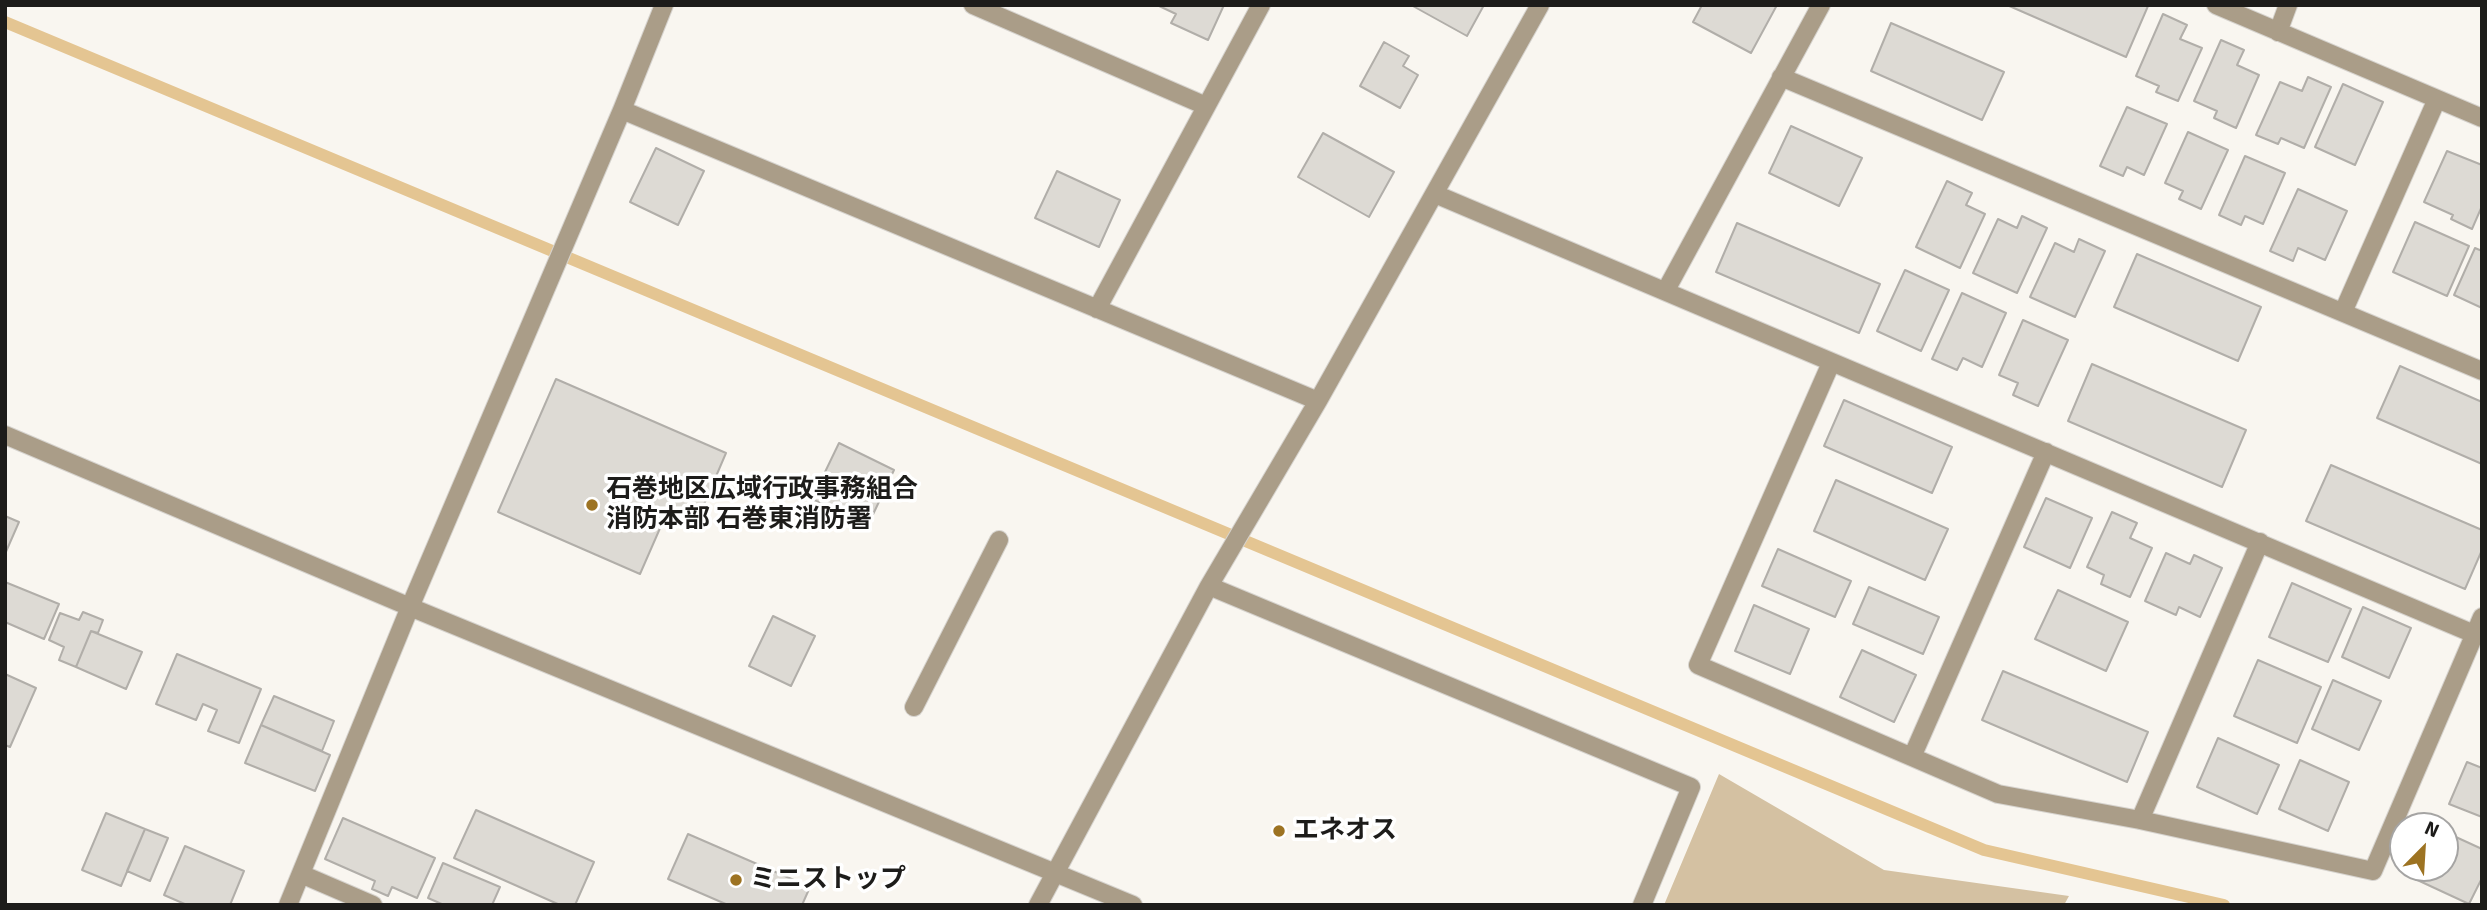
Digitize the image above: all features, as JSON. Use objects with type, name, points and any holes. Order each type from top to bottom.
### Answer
[{"type":"street","points":[[288,905],[410,607],[622,110],[664,5]]},
{"type":"street","points":[[973,5],[1206,106]]},
{"type":"street","points":[[1097,309],[1261,5]]},
{"type":"street","points":[[1038,905],[1209,586],[1318,401],[1540,5]]},
{"type":"street","points":[[1666,290],[1821,5]]},
{"type":"street","points":[[2216,5],[2482,118]]},
{"type":"street","points":[[2278,32],[2288,5]]},
{"type":"street","points":[[1781,77],[2482,371]]},
{"type":"street","points":[[2343,312],[2437,99]]},
{"type":"street","points":[[622,110],[1318,401]]},
{"type":"street","points":[[1435,194],[2260,542],[2478,625],[2373,871],[2140,820],[1998,794],[1698,665],[1831,363]]},
{"type":"street","points":[[5,435],[410,607],[1133,905]]},
{"type":"street","points":[[1912,757],[2046,452]]},
{"type":"street","points":[[914,707],[999,540]]},
{"type":"street","points":[[2140,820],[2260,542]]},
{"type":"street","points":[[1209,586],[1691,787],[1642,905]]},
{"type":"street","points":[[301,874],[373,905]]},
{"type":"shaded area","points":[[1719,774],[1884,870],[2069,896],[2064,905],[1664,905]]},
{"type":"building","points":[[1157,5],[1224,5],[1208,40],[1171,23],[1176,14]]},
{"type":"building","points":[[1411,5],[1484,5],[1467,36]]},
{"type":"building","points":[[1702,5],[1777,5],[1751,53],[1693,22]]},
{"type":"building","points":[[2007,5],[2146,5],[2148,6],[2126,57]]},
{"type":"building","points":[[2163,14],[2187,25],[2180,39],[2202,48],[2178,101],[2156,92],[2159,86],[2136,76]]},
{"type":"building","points":[[1891,23],[2004,72],[1982,120],[1871,71]]},
{"type":"building","points":[[2221,40],[2244,50],[2237,65],[2259,75],[2236,128],[2214,118],[2217,111],[2194,101]]},
{"type":"building","points":[[1384,42],[1409,56],[1403,66],[1418,75],[1400,108],[1360,86]]},
{"type":"building","points":[[2308,77],[2331,87],[2304,148],[2281,138],[2278,144],[2256,135],[2280,82],[2302,91]]},
{"type":"building","points":[[2343,84],[2383,102],[2355,165],[2315,147]]},
{"type":"building","points":[[2127,107],[2167,124],[2144,175],[2127,167],[2123,176],[2100,166]]},
{"type":"building","points":[[1791,126],[1862,158],[1839,206],[1769,173]]},
{"type":"building","points":[[2188,132],[2228,150],[2201,209],[2179,199],[2183,191],[2165,183]]},
{"type":"building","points":[[1323,133],[1394,172],[1369,217],[1298,177]]},
{"type":"building","points":[[656,148],[704,171],[678,225],[630,202]]},
{"type":"building","points":[[2447,151],[2482,165],[2482,206],[2472,229],[2451,219],[2453,215],[2424,202]]},
{"type":"building","points":[[2245,156],[2285,173],[2263,224],[2245,216],[2241,225],[2219,215]]},
{"type":"building","points":[[1057,171],[1120,200],[1099,247],[1035,218]]},
{"type":"building","points":[[1947,181],[1972,193],[1966,205],[1985,214],[1960,268],[1916,247]]},
{"type":"building","points":[[2298,189],[2347,211],[2325,260],[2298,248],[2293,261],[2270,251]]},
{"type":"building","points":[[2022,216],[2047,228],[2017,293],[1973,273],[1998,219],[2017,228]]},
{"type":"building","points":[[2415,222],[2469,246],[2447,296],[2393,272]]},
{"type":"building","points":[[1737,223],[1880,284],[1859,333],[1716,272]]},
{"type":"building","points":[[2079,239],[2105,251],[2075,317],[2030,297],[2055,243],[2074,252]]},
{"type":"building","points":[[2475,248],[2482,251],[2482,308],[2454,295]]},
{"type":"building","points":[[2137,254],[2261,307],[2238,361],[2114,307]]},
{"type":"building","points":[[1905,270],[1949,290],[1921,351],[1877,331]]},
{"type":"building","points":[[1962,293],[2006,313],[1982,367],[1963,358],[1957,370],[1932,359]]},
{"type":"building","points":[[2023,320],[2068,340],[2038,406],[2013,395],[2018,383],[1999,375]]},
{"type":"building","points":[[2092,364],[2246,430],[2222,487],[2068,421]]},
{"type":"building","points":[[2400,366],[2482,402],[2482,464],[2377,418]]},
{"type":"building","points":[[556,379],[726,453],[696,523],[668,510],[640,574],[498,512]]},
{"type":"building","points":[[1844,400],[1952,447],[1932,493],[1824,446]]},
{"type":"building","points":[[839,443],[894,470],[868,525],[812,499]]},
{"type":"building","points":[[2331,465],[2482,530],[2482,550],[2465,589],[2306,521]]},
{"type":"building","points":[[1836,480],[1948,529],[1925,580],[1814,531]]},
{"type":"building","points":[[2046,498],[2092,518],[2070,568],[2024,547]]},
{"type":"building","points":[[2112,512],[2137,523],[2130,538],[2152,548],[2130,597],[2101,584],[2104,575],[2087,567]]},
{"type":"building","points":[[5,516],[19,522],[5,554]]},
{"type":"building","points":[[1778,549],[1851,581],[1835,617],[1762,586]]},
{"type":"building","points":[[2166,553],[2190,564],[2194,555],[2222,568],[2200,617],[2179,607],[2176,615],[2145,601]]},
{"type":"building","points":[[5,582],[59,604],[44,639],[5,622]]},
{"type":"building","points":[[2292,583],[2351,609],[2328,662],[2269,637]]},
{"type":"building","points":[[1869,587],[1939,617],[1923,654],[1853,624]]},
{"type":"building","points":[[2058,590],[2128,622],[2106,671],[2035,639]]},
{"type":"building","points":[[1754,605],[1809,629],[1790,674],[1735,651]]},
{"type":"building","points":[[2363,607],[2411,628],[2389,678],[2342,657]]},
{"type":"building","points":[[83,612],[103,620],[98,633],[91,631],[76,667],[59,660],[64,647],[49,640],[60,613],[79,620]]},
{"type":"building","points":[[773,616],[815,636],[791,686],[749,666]]},
{"type":"building","points":[[91,631],[142,652],[126,689],[76,667]]},
{"type":"building","points":[[1862,650],[1916,675],[1894,722],[1840,697]]},
{"type":"building","points":[[177,654],[261,689],[239,743],[208,731],[217,710],[203,704],[196,720],[156,704]]},
{"type":"building","points":[[2258,660],[2321,687],[2297,743],[2234,716]]},
{"type":"building","points":[[2003,671],[2148,732],[2127,782],[1982,720]]},
{"type":"building","points":[[5,674],[36,688],[10,747],[5,745]]},
{"type":"building","points":[[2333,680],[2381,701],[2359,750],[2312,729]]},
{"type":"building","points":[[274,696],[334,721],[322,751],[261,725]]},
{"type":"building","points":[[261,725],[330,755],[315,791],[245,763]]},
{"type":"building","points":[[2218,738],[2279,765],[2257,814],[2197,787]]},
{"type":"building","points":[[2300,760],[2349,782],[2328,831],[2279,809]]},
{"type":"building","points":[[2467,762],[2482,768],[2482,817],[2449,804]]},
{"type":"building","points":[[476,810],[594,862],[575,905],[560,905],[454,858]]},
{"type":"building","points":[[106,813],[145,829],[121,886],[82,870]]},
{"type":"building","points":[[343,818],[435,858],[417,898],[392,887],[388,896],[372,889],[375,881],[325,859]]},
{"type":"building","points":[[145,829],[168,838],[150,881],[127,871]]},
{"type":"building","points":[[688,834],[810,887],[802,905],[728,905],[668,879]]},
{"type":"building","points":[[2459,838],[2482,849],[2482,878],[2469,904],[2422,882],[2459,882]]},
{"type":"building","points":[[185,846],[244,871],[230,905],[187,905],[164,895]]},
{"type":"building","points":[[443,863],[500,887],[492,905],[444,905],[428,898]]},
{"type":"waterway","points":[[5,22],[1984,850],[2224,905]]},
{"type":"place","name":"石巻地区広域行政事務組合 消防本部 石巻東消防署","points":[[592,505]]},
{"type":"place","name":"エネオス","points":[[1279,831]]},
{"type":"place","name":"ミニストップ","points":[[736,880]]}]
